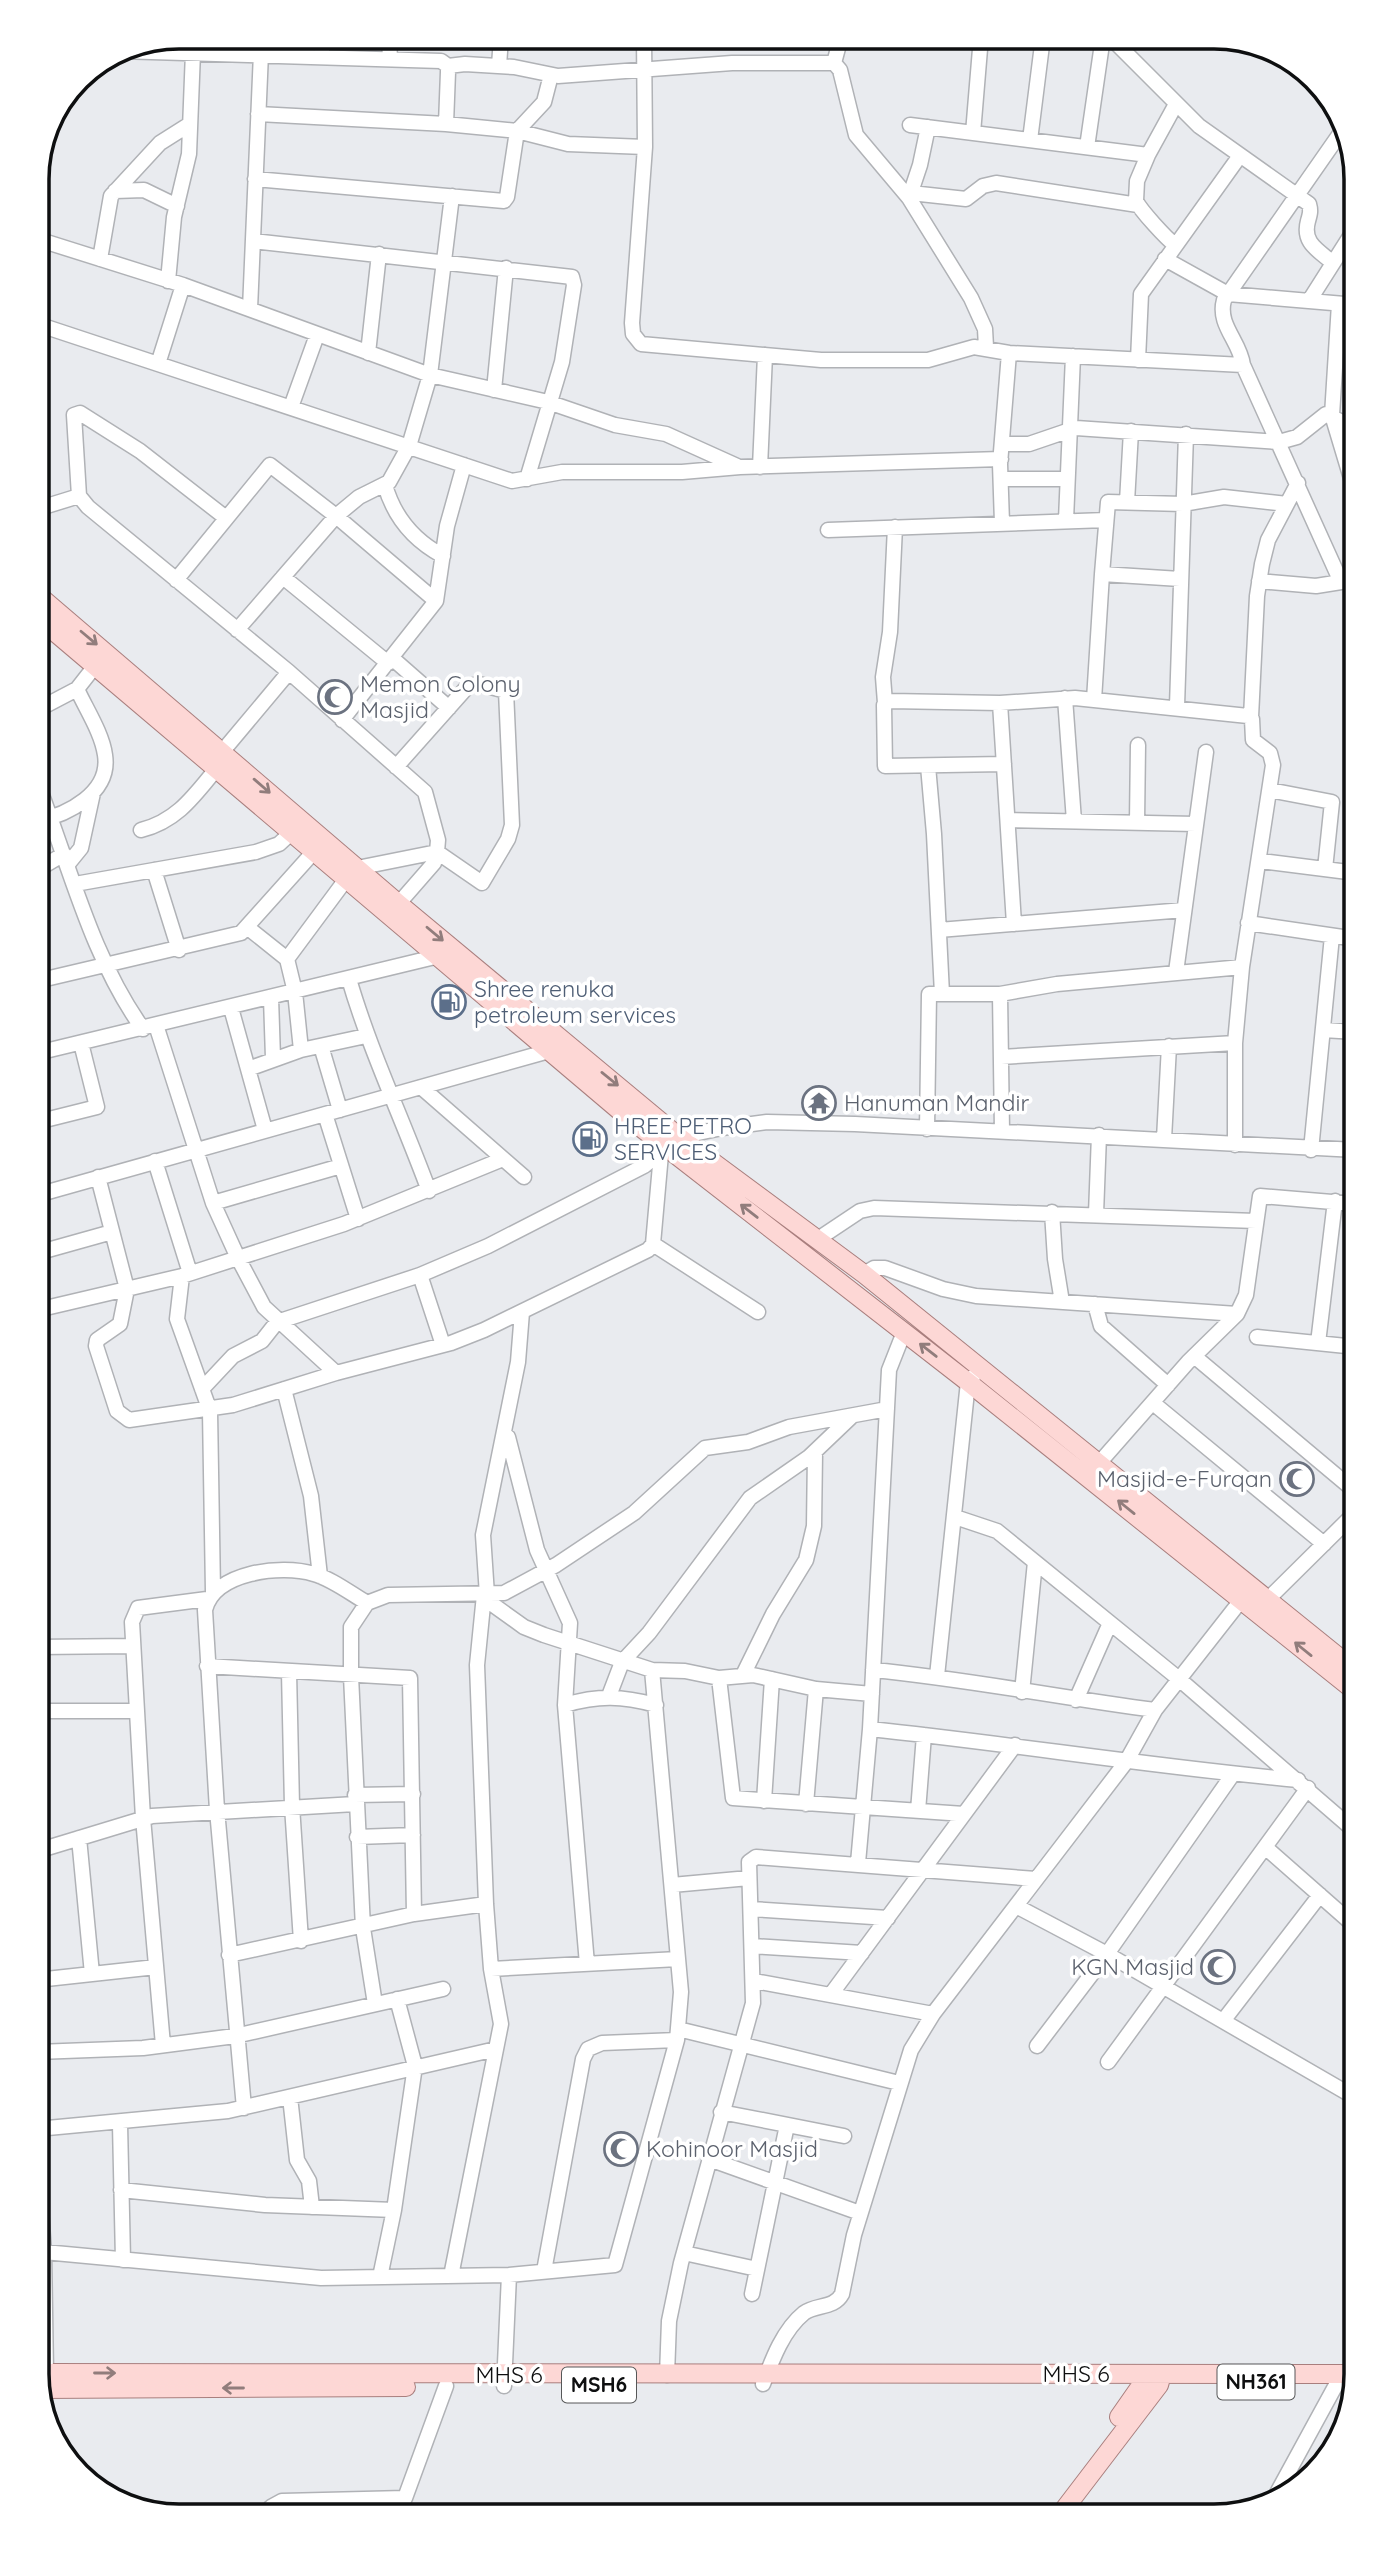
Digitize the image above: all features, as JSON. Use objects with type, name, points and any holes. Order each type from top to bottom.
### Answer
[{"type":"main road","points":[[49,605],[219,760],[669,1146],[818,1239],[864,1274],[981,1367],[1093,1470]]},
{"type":"main road","points":[[49,627],[95,666],[219,760],[292,832],[319,845]]},
{"type":"main road","points":[[395,909],[439,956],[549,1051],[968,1382],[1093,1470],[1254,1599],[1344,1663]]},
{"type":"main road","points":[[1254,1599],[1344,1681]]},
{"type":"main road","points":[[1055,2504],[1153,2380],[1344,2374]]},
{"type":"main road","name":"MHS 6","points":[[50,2385],[504,2381],[667,2375],[764,2379]]},
{"type":"main road","points":[[1067,2504],[1153,2380]]},
{"type":"main road","name":"MSH6","points":[[50,2385],[446,2386],[504,2381],[1153,2380]]},
{"type":"main road","name":"NH361","points":[[1153,2380],[1344,2383]]},
{"type":"street","points":[[322,49],[322,56]]},
{"type":"street","points":[[390,49],[390,59]]},
{"type":"street","points":[[499,66],[500,49]]},
{"type":"street","points":[[644,49],[645,147],[632,323],[636,340],[648,346],[821,360],[928,360],[966,348],[986,347],[1009,353],[1242,365]]},
{"type":"street","points":[[834,63],[838,49]]},
{"type":"street","points":[[973,133],[980,49]]},
{"type":"street","points":[[1030,140],[1041,49]]},
{"type":"street","points":[[1087,147],[1109,49]]},
{"type":"street","points":[[1123,49],[1177,104],[1239,157],[1310,206],[1305,231],[1308,241],[1333,263]]},
{"type":"street","points":[[169,50],[441,61],[448,66],[499,66],[551,75],[732,63],[834,63],[840,70],[856,135],[910,195],[980,313],[986,347]]},
{"type":"street","points":[[168,281],[177,206],[187,170],[192,52]]},
{"type":"street","points":[[250,309],[261,53]]},
{"type":"street","points":[[446,124],[448,66]]},
{"type":"street","points":[[256,179],[506,200],[517,131],[544,102],[551,75]]},
{"type":"street","points":[[1138,205],[1137,181],[1148,155],[1177,104]]},
{"type":"street","points":[[258,114],[446,124],[517,131],[568,144],[645,147]]},
{"type":"street","points":[[100,259],[108,203],[115,191],[160,143],[176,130],[190,124]]},
{"type":"street","points":[[910,125],[1148,155]]},
{"type":"street","points":[[910,195],[928,127]]},
{"type":"street","points":[[1337,137],[1222,306],[1223,318],[1238,346],[1242,365],[1341,582]]},
{"type":"street","points":[[1138,360],[1139,299],[1239,157]]},
{"type":"street","points":[[910,195],[966,199],[983,186],[996,183],[1138,205],[1152,218],[1160,233],[1175,245]]},
{"type":"street","points":[[115,191],[144,190],[177,206]]},
{"type":"street","points":[[237,630],[336,516],[359,497],[385,485],[409,446],[430,374],[452,196]]},
{"type":"street","points":[[253,241],[569,275],[574,281],[562,362],[527,479]]},
{"type":"street","points":[[49,243],[183,285],[430,374],[548,402],[615,425],[666,434],[740,467]]},
{"type":"street","points":[[1308,301],[1344,246]]},
{"type":"street","points":[[369,353],[379,254]]},
{"type":"street","points":[[1166,259],[1228,294],[1344,304]]},
{"type":"street","points":[[494,390],[506,268]]},
{"type":"street","points":[[158,364],[183,285]]},
{"type":"street","points":[[1339,304],[1332,415],[1344,455]]},
{"type":"street","points":[[49,328],[512,481],[562,472],[682,472],[1002,452],[1069,429],[1131,430],[1279,442],[1297,437],[1324,414],[1344,422]]},
{"type":"street","points":[[291,407],[317,335]]},
{"type":"street","points":[[1002,523],[1002,452],[1009,353]]},
{"type":"street","points":[[760,467],[765,355]]},
{"type":"street","points":[[1066,520],[1073,356]]},
{"type":"street","points":[[226,518],[112,432],[76,412],[79,496],[289,672],[428,799],[438,852],[434,863],[395,909]]},
{"type":"street","points":[[1127,502],[1131,430]]},
{"type":"street","points":[[1177,706],[1186,435]]},
{"type":"street","points":[[176,580],[270,465],[336,516],[436,601]]},
{"type":"street","points":[[342,720],[436,601],[447,526],[464,465]]},
{"type":"street","points":[[1001,479],[1067,479]]},
{"type":"street","points":[[1235,1145],[1235,1043],[1242,967],[1261,861],[1273,759],[1253,740],[1251,717],[1259,581],[1268,540],[1298,483]]},
{"type":"street","points":[[385,485],[397,514],[416,538],[443,556]]},
{"type":"street","points":[[49,505],[79,496]]},
{"type":"street","points":[[1094,700],[1108,502],[1183,503],[1224,497],[1287,504]]},
{"type":"street","points":[[828,530],[1106,520]]},
{"type":"street","points":[[895,527],[890,632],[883,677],[885,766],[1003,764]]},
{"type":"street","points":[[1102,574],[1180,579]]},
{"type":"street","points":[[283,577],[449,708]]},
{"type":"street","points":[[1259,581],[1316,586],[1344,581]]},
{"type":"street","points":[[49,704],[77,689],[95,666]]},
{"type":"street","points":[[141,830],[164,823],[178,814],[289,672]]},
{"type":"street","points":[[287,959],[352,873],[438,852],[482,883],[508,839],[512,825],[506,691],[473,684],[396,767]]},
{"type":"street","points":[[49,865],[66,859],[81,848],[93,791],[104,770],[104,751],[77,689]]},
{"type":"street","points":[[885,703],[1000,703],[1065,698],[1177,706],[1251,717]]},
{"type":"street","points":[[1065,698],[1074,821]]},
{"type":"street","points":[[1000,703],[1014,924]]},
{"type":"street","points":[[1137,822],[1138,745]]},
{"type":"street","points":[[1176,972],[1206,752]]},
{"type":"street","points":[[928,766],[942,994]]},
{"type":"street","points":[[1270,790],[1332,802],[1325,869]]},
{"type":"street","points":[[49,817],[78,806],[93,791]]},
{"type":"street","points":[[1009,820],[1196,824]]},
{"type":"street","points":[[49,828],[66,859],[107,964],[128,1007],[150,1027],[196,1149],[213,1203],[238,1258],[264,1307],[277,1322],[336,1373]]},
{"type":"street","points":[[75,884],[269,848],[292,832]]},
{"type":"street","points":[[49,978],[234,936],[247,927],[319,845]]},
{"type":"street","points":[[1261,861],[1344,871]]},
{"type":"street","points":[[154,870],[179,950]]},
{"type":"street","points":[[939,930],[1184,910]]},
{"type":"street","points":[[1248,923],[1344,938]]},
{"type":"street","points":[[247,927],[287,959],[295,992],[301,1050]]},
{"type":"street","points":[[1311,1150],[1332,936]]},
{"type":"street","points":[[49,1050],[439,956]]},
{"type":"street","points":[[927,1129],[929,994],[1000,993],[1057,984],[1242,967]]},
{"type":"street","points":[[349,979],[366,1036],[393,1095],[429,1191]]},
{"type":"street","points":[[1000,993],[1002,1130]]},
{"type":"street","points":[[271,998],[273,1058]]},
{"type":"street","points":[[231,1008],[265,1130]]},
{"type":"street","points":[[1323,1030],[1344,1031]]},
{"type":"street","points":[[248,1069],[301,1050],[366,1036]]},
{"type":"street","points":[[49,1119],[97,1107],[81,1043]]},
{"type":"street","points":[[1001,1056],[1235,1043]]},
{"type":"street","points":[[321,1046],[340,1110]]},
{"type":"street","points":[[1164,1139],[1169,1046]]},
{"type":"street","points":[[49,1191],[549,1051]]},
{"type":"street","points":[[421,1087],[524,1177]]},
{"type":"street","points":[[325,1114],[358,1219]]},
{"type":"street","points":[[201,1389],[233,1356],[262,1341],[277,1322],[419,1275],[488,1246],[669,1146],[767,1122],[1002,1130],[1344,1150]]},
{"type":"street","points":[[1096,1214],[1099,1135]]},
{"type":"street","points":[[98,1177],[127,1289],[120,1324],[96,1342],[117,1411],[129,1420],[210,1411],[336,1373],[468,1338],[649,1250],[653,1244],[669,1146]]},
{"type":"street","points":[[49,1307],[186,1274],[358,1219],[503,1159]]},
{"type":"street","points":[[155,1161],[186,1274],[177,1319],[210,1411],[210,1595],[204,1621],[235,2036],[244,2108]]},
{"type":"street","points":[[213,1203],[341,1166]]},
{"type":"street","points":[[1093,1470],[1194,1356],[1237,1314],[1245,1295],[1259,1196],[1344,1202]]},
{"type":"street","points":[[1318,1343],[1335,1201]]},
{"type":"street","points":[[818,1239],[860,1211],[874,1208],[1256,1221]]},
{"type":"street","points":[[1052,1212],[1056,1269],[1062,1302]]},
{"type":"street","points":[[49,1250],[112,1233]]},
{"type":"street","points":[[653,1244],[758,1312]]},
{"type":"street","points":[[864,1274],[874,1268],[885,1268],[957,1293],[1237,1314]]},
{"type":"street","points":[[419,1275],[443,1345]]},
{"type":"street","points":[[1095,1304],[1101,1326],[1168,1385]]},
{"type":"street","points":[[451,2276],[501,2024],[491,1969],[486,1904],[477,1651],[485,1595],[483,1535],[518,1363],[522,1312]]},
{"type":"street","points":[[858,1863],[870,1729],[891,1359],[904,1332]]},
{"type":"street","points":[[1257,1337],[1344,1346]]},
{"type":"street","points":[[1194,1356],[1344,1482]]},
{"type":"street","points":[[937,1676],[968,1382],[981,1367]]},
{"type":"street","points":[[284,1389],[311,1496],[320,1576]]},
{"type":"street","points":[[1153,1403],[1324,1544]]},
{"type":"street","points":[[375,2004],[363,1928],[351,1676],[351,1627],[367,1603],[388,1595],[505,1593],[634,1513],[705,1448],[748,1442],[789,1427],[887,1409]]},
{"type":"street","points":[[609,1696],[622,1662],[649,1633],[750,1498],[815,1453],[851,1417]]},
{"type":"street","points":[[506,1429],[529,1527],[544,1571],[568,1616],[570,1645],[565,1705],[587,1964]]},
{"type":"street","points":[[743,1675],[773,1614],[806,1560],[814,1526],[815,1453]]},
{"type":"street","points":[[955,1517],[998,1531],[1179,1679],[1344,1821]]},
{"type":"street","points":[[764,2379],[773,2357],[798,2319],[807,2311],[839,2299],[860,2213],[899,2083],[911,2050],[933,2014],[1126,1762],[1155,1710],[1179,1679],[1254,1599],[1324,1544],[1344,1524]]},
{"type":"street","points":[[1022,1692],[1035,1562]]},
{"type":"street","points":[[163,2045],[143,1818],[132,1616],[138,1608],[210,1595],[237,1580],[275,1571],[295,1570],[320,1576],[367,1603]]},
{"type":"street","points":[[485,1595],[492,1604],[524,1627],[570,1645],[652,1670],[685,1671],[719,1678],[743,1675],[816,1689],[872,1695]]},
{"type":"street","points":[[1076,1700],[1110,1623]]},
{"type":"street","points":[[49,1647],[133,1646]]},
{"type":"street","points":[[207,1666],[351,1676],[407,1676],[411,1681],[414,1914]]},
{"type":"street","points":[[49,2253],[321,2278],[509,2275],[615,2265],[677,2035],[681,1992],[652,1670]]},
{"type":"street","points":[[873,1670],[937,1676],[1022,1692],[1155,1710]]},
{"type":"street","points":[[289,1672],[292,1806],[301,1941]]},
{"type":"street","points":[[719,1678],[731,1794],[736,1799],[964,1814]]},
{"type":"street","points":[[764,1801],[772,1679]]},
{"type":"street","points":[[806,1804],[816,1689]]},
{"type":"street","points":[[565,1705],[609,1696],[656,1706]]},
{"type":"street","points":[[49,1711],[136,1712]]},
{"type":"street","points":[[870,1729],[1015,1745],[1303,1784]]},
{"type":"street","points":[[918,1811],[924,1735]]},
{"type":"street","points":[[832,1993],[1015,1745]]},
{"type":"street","points":[[1037,2046],[1107,1954],[1233,1774]]},
{"type":"street","points":[[1108,2062],[1265,1847],[1303,1784]]},
{"type":"street","points":[[49,1847],[143,1818],[413,1794]]},
{"type":"street","points":[[357,1837],[413,1835]]},
{"type":"street","points":[[79,1838],[92,1974]]},
{"type":"street","points":[[1265,1847],[1344,1916]]},
{"type":"street","points":[[667,2375],[669,2321],[684,2253],[721,2112],[751,2014],[754,1982],[749,1861],[756,1857],[858,1863],[1036,1879]]},
{"type":"street","points":[[672,1885],[749,1878]]},
{"type":"street","points":[[1223,2021],[1320,1895]]},
{"type":"street","points":[[229,1955],[363,1928],[414,1914],[486,1904]]},
{"type":"street","points":[[1016,1906],[1107,1954],[1344,2091]]},
{"type":"street","points":[[751,1909],[888,1918]]},
{"type":"street","points":[[752,1946],[862,1953]]},
{"type":"street","points":[[491,1969],[678,1959]]},
{"type":"street","points":[[49,1979],[156,1968]]},
{"type":"street","points":[[754,1982],[832,1993],[933,2014]]},
{"type":"street","points":[[49,2051],[163,2045],[235,2036],[443,1989]]},
{"type":"street","points":[[380,2277],[394,2210],[415,2066],[397,1999]]},
{"type":"street","points":[[544,2272],[583,2059],[588,2049],[602,2043],[677,2035],[740,2045],[899,2083]]},
{"type":"street","points":[[49,2128],[120,2124],[244,2108],[496,2049]]},
{"type":"street","points":[[290,2097],[297,2160],[309,2181],[312,2207]]},
{"type":"street","points":[[721,2112],[844,2136]]},
{"type":"street","points":[[120,2124],[122,2260]]},
{"type":"street","points":[[752,2294],[788,2126]]},
{"type":"street","points":[[709,2159],[860,2213]]},
{"type":"street","points":[[121,2190],[312,2207],[394,2210]]},
{"type":"street","points":[[684,2253],[757,2269]]},
{"type":"street","points":[[504,2381],[509,2275]]},
{"type":"street","points":[[1283,2484],[1344,2385]]},
{"type":"street","points":[[276,2504],[282,2501],[405,2498],[446,2386]]},
{"type":"place","name":"Memon Colony Masjid","points":[[335,697]]},
{"type":"place","name":"Shree renuka petroleum services","points":[[449,1002]]},
{"type":"place","name":"Hanuman Mandir","points":[[819,1103]]},
{"type":"place","name":"HREE PETRO SERVICES","points":[[590,1139]]},
{"type":"place","name":"Masjid-e-Furqan","points":[[1297,1479]]},
{"type":"place","name":"KGN Masjid","points":[[1218,1967]]},
{"type":"place","name":"Kohinoor Masjid","points":[[621,2149]]}]
